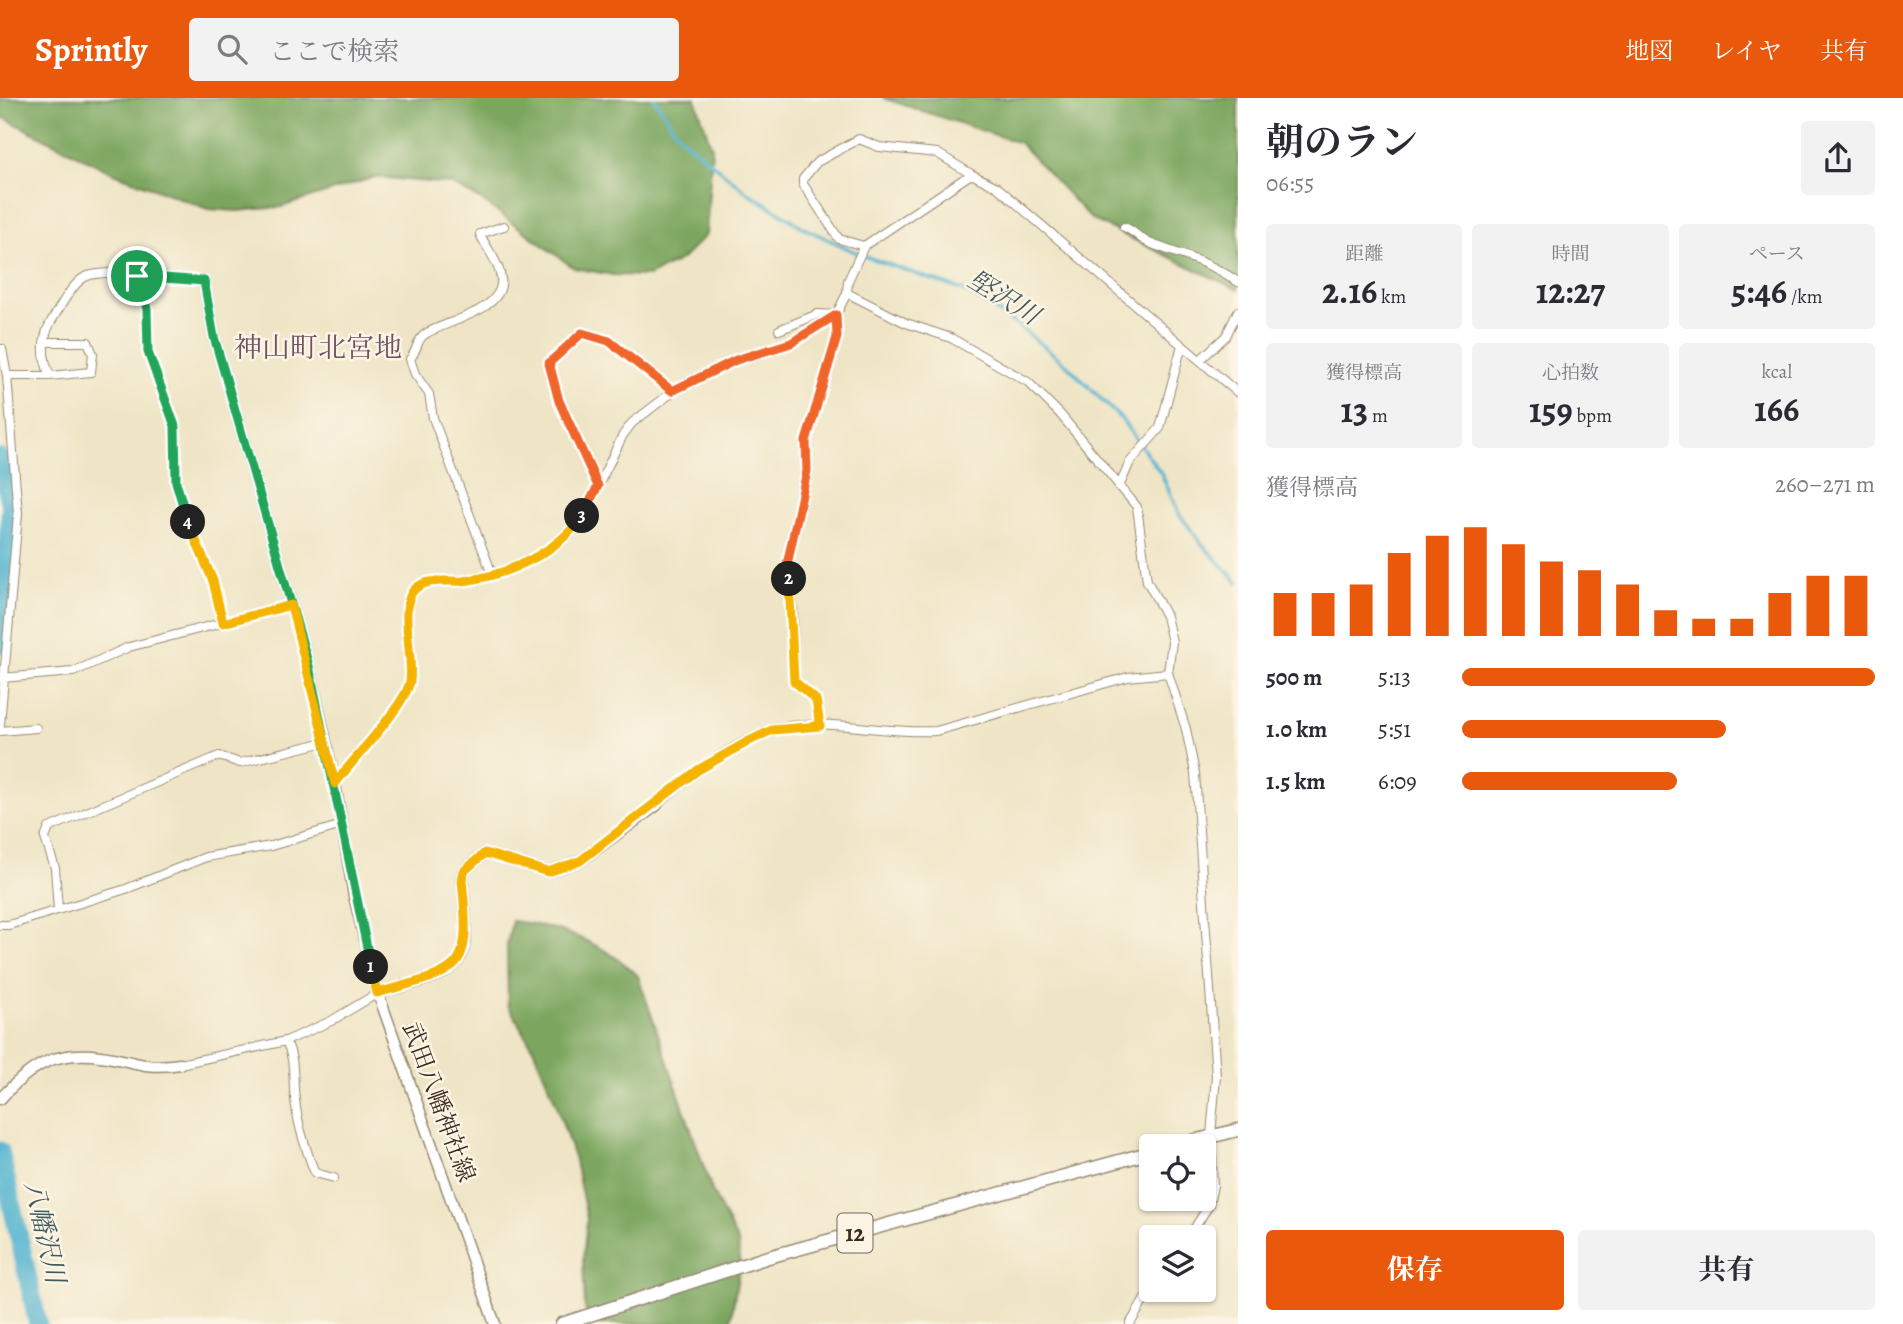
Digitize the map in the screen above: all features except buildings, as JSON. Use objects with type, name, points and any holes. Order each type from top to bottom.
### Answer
[{"type":"main road","name":"武田八幡神社線","points":[[204,281],[214,337],[291,605],[325,742],[354,896],[377,993],[495,1324]]},
{"type":"main road","points":[[377,993],[446,973],[460,961],[466,943],[462,880],[464,871],[485,853],[548,872],[580,861],[657,805]]},
{"type":"main road","points":[[0,1099],[26,1072],[60,1058],[100,1056],[148,1067],[180,1064]]},
{"type":"main road","points":[[1216,1135],[1238,1130]]},
{"type":"main road","name":"12","points":[[562,1324],[765,1258],[1139,1156]]},
{"type":"street","points":[[864,246],[839,239],[803,179],[817,162],[859,139],[879,147],[937,153],[997,187],[1238,393]]},
{"type":"street","points":[[820,726],[816,700],[794,681],[793,610],[787,565],[807,471],[806,441],[837,337],[836,315],[864,246],[971,174]]},
{"type":"street","points":[[492,575],[433,418],[429,394],[415,374],[410,359],[418,340],[427,332],[472,315],[496,296],[502,281],[499,267],[480,234],[503,226]]},
{"type":"street","points":[[1124,227],[1134,231],[1148,243],[1216,266],[1238,282]]},
{"type":"street","points":[[50,376],[42,357],[50,324],[83,278],[106,271],[204,281]]},
{"type":"street","points":[[137,276],[147,309],[148,352],[175,426],[176,482],[190,530],[213,581],[223,623]]},
{"type":"street","points":[[847,293],[906,323],[951,338],[1028,382],[1060,414],[1137,507],[1147,581],[1166,616],[1172,642],[1168,673],[1186,729],[1195,773],[1216,1076],[1211,1134]]},
{"type":"street","points":[[1200,360],[1226,336],[1238,310]]},
{"type":"street","points":[[779,331],[818,314],[836,315]]},
{"type":"street","points":[[335,784],[397,706],[409,685],[411,656],[405,606],[414,589],[425,583],[492,575],[545,552],[581,519],[623,435],[672,391],[736,360],[791,343],[836,315]]},
{"type":"street","points":[[598,486],[559,401],[549,363],[582,333],[600,336],[672,391]]},
{"type":"street","points":[[1226,336],[1238,333]]},
{"type":"street","points":[[7,376],[91,372],[93,354],[88,342],[44,342]]},
{"type":"street","points":[[1119,487],[1130,462],[1160,428],[1182,345]]},
{"type":"street","points":[[0,725],[18,514],[7,376],[2,349]]},
{"type":"street","points":[[2,678],[74,672],[129,647],[291,605]]},
{"type":"street","points":[[657,805],[698,770],[772,730],[820,726],[936,731],[1128,677],[1168,673]]},
{"type":"street","points":[[0,730],[36,728]]},
{"type":"street","points":[[58,910],[55,868],[45,838],[49,828],[219,756],[240,763],[325,742]]},
{"type":"street","points":[[0,925],[126,888],[206,858],[271,846],[342,825]]},
{"type":"street","points":[[180,1064],[286,1041],[331,1021],[377,993]]},
{"type":"street","points":[[286,1041],[294,1058],[295,1102],[315,1173],[334,1178]]},
{"type":"street","points":[[1130,1324],[1143,1302]]},
{"type":"green space","points":[[0,98],[695,98],[712,148],[706,235],[681,260],[648,276],[613,275],[574,268],[480,199],[450,184],[375,177],[281,207],[237,211],[208,209],[109,171],[0,116]]},
{"type":"green space","points":[[883,98],[1238,98],[1238,290],[1091,219],[1020,143]]},
{"type":"green space","points":[[512,921],[546,927],[580,938],[611,954],[638,976],[713,1193],[738,1242],[740,1265],[730,1324],[592,1324],[585,1309],[583,1259],[587,1219],[575,1161],[556,1103],[534,1050],[508,1005],[507,944]]},
{"type":"waterway","name":"堅沢川","points":[[654,98],[680,137],[747,192],[806,229],[864,256],[965,291],[1016,324],[1067,365],[1122,420],[1161,473],[1179,514],[1202,544],[1238,582]]},
{"type":"waterway","name":"八幡沢川","points":[[0,458],[11,505],[0,644]]},
{"type":"waterway","name":"八幡沢川","points":[[0,1151],[38,1324]]},
{"type":"district","name":"神山町北宮地","points":[[318,347]]},
{"type":"route","points":[[137,276],[147,309],[148,352],[153,373],[175,426],[176,482],[190,530],[213,581],[223,623],[291,605],[309,666],[325,742],[335,784],[397,706],[409,685],[412,665],[405,606],[414,589],[425,583],[492,575],[545,552],[581,519],[598,486],[559,401],[549,363],[582,333],[600,336],[664,382],[672,391],[736,360],[791,343],[836,315],[837,337],[806,441],[807,471],[787,565],[793,610],[791,640],[794,681],[810,692],[816,700],[820,726],[792,726],[772,730],[749,741],[698,770],[657,805],[580,861],[548,872],[485,853],[464,871],[462,880],[466,943],[460,961],[446,973],[377,993],[354,896],[335,784],[309,666],[214,337],[204,281],[137,276]]}]
